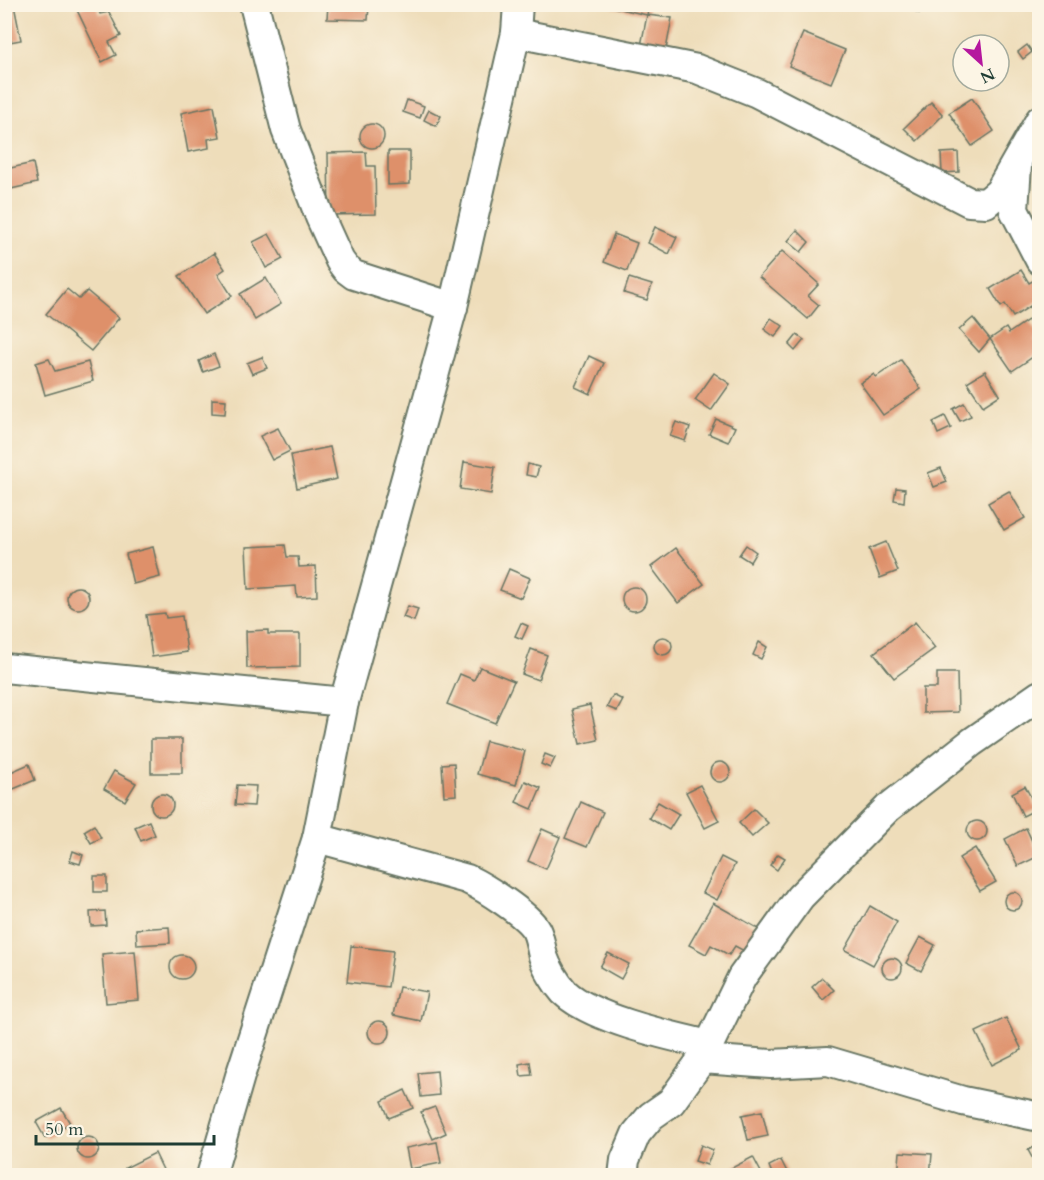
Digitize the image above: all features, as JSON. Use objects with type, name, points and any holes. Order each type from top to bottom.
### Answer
[{"type":"street","points":[[254,4],[286,130],[320,217],[346,269],[354,275],[453,308]]},
{"type":"street","points":[[211,1176],[240,1076],[317,838],[315,836],[344,702],[453,308],[516,33],[518,4]]},
{"type":"street","points":[[516,33],[697,69],[757,93],[969,201],[986,203],[999,192],[1040,120]]},
{"type":"street","points":[[1018,157],[1014,210],[1040,260]]},
{"type":"street","points":[[4,668],[344,702]]},
{"type":"street","points":[[623,1176],[625,1160],[636,1134],[651,1116],[671,1102],[705,1052],[742,977],[800,897],[888,808],[972,742],[1040,695]]},
{"type":"street","points":[[317,838],[479,884],[527,919],[536,930],[544,959],[563,991],[578,1002],[705,1052],[771,1064],[828,1061],[963,1101],[1040,1117]]},
{"type":"building","points":[[89,4],[96,4],[100,14],[109,12],[121,36],[109,42],[116,55],[102,62],[77,10]]},
{"type":"building","points":[[328,4],[369,4],[368,20],[327,19]]},
{"type":"building","points":[[612,4],[649,4],[647,15],[612,7]]},
{"type":"building","points":[[906,4],[923,4],[919,13],[905,6]]},
{"type":"building","points":[[14,5],[21,40],[4,43],[4,7]]},
{"type":"building","points":[[647,15],[672,18],[664,60],[639,56]]},
{"type":"building","points":[[803,33],[845,50],[831,83],[789,66]]},
{"type":"building","points":[[1027,45],[1032,52],[1023,59],[1018,52]]},
{"type":"building","points":[[972,98],[994,131],[972,146],[949,113]]},
{"type":"building","points":[[407,100],[424,106],[420,118],[403,112]]},
{"type":"building","points":[[931,102],[943,115],[917,141],[904,128]]},
{"type":"building","points":[[214,106],[220,137],[208,139],[209,148],[188,152],[181,113]]},
{"type":"building","points":[[429,110],[441,116],[436,126],[424,120]]},
{"type":"building","points":[[372,124],[377,125],[383,131],[383,141],[377,147],[372,148],[367,147],[361,141],[360,136],[361,131],[367,125]]},
{"type":"building","points":[[388,151],[410,151],[410,184],[388,185]]},
{"type":"building","points":[[366,152],[367,166],[375,166],[376,214],[329,215],[328,153]]},
{"type":"building","points":[[958,152],[959,172],[942,173],[941,153]]},
{"type":"building","points":[[33,163],[37,183],[11,189],[6,169]]},
{"type":"building","points":[[655,227],[677,237],[669,254],[648,243]]},
{"type":"building","points":[[797,230],[809,242],[801,252],[788,241]]},
{"type":"building","points":[[269,234],[283,259],[266,268],[253,242]]},
{"type":"building","points":[[614,234],[637,243],[627,271],[604,262]]},
{"type":"building","points":[[782,251],[819,284],[808,296],[819,305],[808,319],[759,277]]},
{"type":"building","points":[[214,253],[225,269],[218,274],[232,296],[204,314],[179,276]]},
{"type":"building","points":[[1021,270],[1029,283],[1040,279],[1040,300],[1013,317],[1005,304],[1001,307],[990,289]]},
{"type":"building","points":[[266,278],[281,304],[255,320],[240,294]]},
{"type":"building","points":[[629,278],[652,285],[647,300],[624,293]]},
{"type":"building","points":[[67,289],[79,299],[87,291],[119,318],[91,351],[46,314]]},
{"type":"building","points":[[771,318],[783,326],[775,337],[764,329]]},
{"type":"building","points":[[973,318],[990,339],[979,352],[959,330]]},
{"type":"building","points":[[1028,320],[1040,336],[1035,341],[1040,352],[1012,371],[990,339],[1006,328],[1009,333]]},
{"type":"building","points":[[797,335],[804,340],[795,351],[789,345]]},
{"type":"building","points":[[214,354],[219,366],[203,372],[199,361]]},
{"type":"building","points":[[589,356],[604,363],[590,394],[575,387]]},
{"type":"building","points":[[262,357],[267,368],[252,374],[247,363]]},
{"type":"building","points":[[49,359],[55,371],[88,362],[93,381],[45,395],[36,363]]},
{"type":"building","points":[[901,360],[921,389],[883,415],[860,383],[874,374],[876,377]]},
{"type":"building","points":[[985,371],[1000,395],[983,406],[967,382]]},
{"type":"building","points":[[714,373],[730,384],[711,411],[695,400]]},
{"type":"building","points":[[212,399],[226,400],[225,414],[212,413]]},
{"type":"building","points":[[964,403],[971,416],[960,421],[953,409]]},
{"type":"building","points":[[945,416],[951,428],[938,434],[933,422]]},
{"type":"building","points":[[716,419],[735,427],[728,442],[709,434]]},
{"type":"building","points":[[676,422],[690,427],[685,441],[670,436]]},
{"type":"building","points":[[278,428],[290,451],[272,460],[260,436]]},
{"type":"building","points":[[330,447],[337,479],[297,488],[291,455]]},
{"type":"building","points":[[464,462],[495,467],[491,494],[460,489]]},
{"type":"building","points":[[528,464],[539,467],[536,477],[526,475]]},
{"type":"building","points":[[941,468],[947,482],[934,487],[928,473]]},
{"type":"building","points":[[896,488],[905,489],[904,502],[894,500]]},
{"type":"building","points":[[1009,491],[1025,518],[1004,530],[988,503]]},
{"type":"building","points":[[886,542],[898,571],[880,578],[869,549]]},
{"type":"building","points":[[285,545],[287,557],[298,557],[299,567],[316,566],[317,596],[297,597],[296,586],[248,589],[246,547]]},
{"type":"building","points":[[746,545],[756,552],[750,562],[739,555]]},
{"type":"building","points":[[153,547],[160,577],[133,584],[126,554]]},
{"type":"building","points":[[676,548],[704,584],[678,603],[651,567]]},
{"type":"building","points":[[509,569],[530,578],[521,598],[500,590]]},
{"type":"building","points":[[78,587],[86,590],[89,598],[86,606],[78,609],[70,606],[67,598],[70,590]]},
{"type":"building","points":[[634,587],[643,590],[646,599],[643,608],[634,611],[625,608],[622,599],[625,590]]},
{"type":"building","points":[[408,606],[418,609],[414,621],[403,617]]},
{"type":"building","points":[[165,613],[166,618],[182,616],[187,652],[152,657],[146,615]]},
{"type":"building","points":[[915,622],[935,648],[894,678],[874,653]]},
{"type":"building","points":[[521,623],[528,626],[522,639],[515,636]]},
{"type":"building","points":[[268,630],[268,634],[300,634],[300,667],[247,668],[246,631]]},
{"type":"building","points":[[663,637],[669,640],[672,646],[669,652],[663,655],[657,652],[654,646],[657,640]]},
{"type":"building","points":[[759,642],[767,647],[761,659],[753,655]]},
{"type":"building","points":[[531,649],[547,655],[538,680],[522,674]]},
{"type":"building","points":[[480,667],[514,681],[495,723],[447,704],[460,674],[474,680]]},
{"type":"building","points":[[937,673],[957,673],[958,712],[923,713],[923,688],[937,688]]},
{"type":"building","points":[[613,695],[623,700],[617,711],[607,707]]},
{"type":"building","points":[[590,705],[598,740],[580,744],[572,709]]},
{"type":"building","points":[[151,739],[182,739],[182,773],[151,773]]},
{"type":"building","points":[[486,741],[525,751],[516,785],[477,774]]},
{"type":"building","points":[[545,754],[555,758],[550,768],[541,764]]},
{"type":"building","points":[[720,762],[727,765],[730,772],[727,779],[720,782],[713,779],[710,772],[713,765]]},
{"type":"building","points":[[454,763],[456,795],[444,796],[442,764]]},
{"type":"building","points":[[29,764],[35,780],[11,790],[4,775]]},
{"type":"building","points":[[114,771],[136,783],[125,801],[104,789]]},
{"type":"building","points":[[525,781],[541,788],[532,809],[516,802]]},
{"type":"building","points":[[237,785],[256,786],[254,806],[235,805]]},
{"type":"building","points":[[700,785],[719,821],[705,828],[686,792]]},
{"type":"building","points":[[1025,786],[1037,809],[1023,816],[1012,793]]},
{"type":"building","points":[[162,794],[170,797],[173,805],[170,813],[162,816],[154,813],[151,805],[154,797]]},
{"type":"building","points":[[581,802],[603,812],[587,847],[565,838]]},
{"type":"building","points":[[658,802],[679,814],[669,830],[649,818]]},
{"type":"building","points":[[754,809],[768,823],[752,837],[739,823]]},
{"type":"building","points":[[149,821],[155,835],[141,841],[135,827]]},
{"type":"building","points":[[973,821],[981,821],[987,827],[987,835],[981,841],[973,841],[967,835],[967,827]]},
{"type":"building","points":[[94,825],[101,838],[91,843],[84,831]]},
{"type":"building","points":[[1026,828],[1039,856],[1018,866],[1005,839]]},
{"type":"building","points":[[542,829],[560,837],[546,869],[528,861]]},
{"type":"building","points":[[975,848],[996,882],[980,891],[959,858]]},
{"type":"building","points":[[73,851],[83,855],[80,864],[70,861]]},
{"type":"building","points":[[778,854],[785,858],[777,870],[770,865]]},
{"type":"building","points":[[721,857],[735,864],[717,900],[703,893]]},
{"type":"building","points":[[94,876],[107,876],[107,892],[94,892]]},
{"type":"building","points":[[1013,892],[1019,895],[1022,901],[1019,907],[1013,910],[1007,907],[1004,901],[1007,895]]},
{"type":"building","points":[[713,903],[759,929],[746,952],[735,946],[729,955],[711,945],[706,954],[689,945]]},
{"type":"building","points":[[870,906],[897,922],[873,965],[845,950]]},
{"type":"building","points":[[105,911],[106,925],[91,926],[90,912]]},
{"type":"building","points":[[169,927],[170,943],[137,945],[136,929]]},
{"type":"building","points":[[920,937],[935,945],[921,971],[906,963]]},
{"type":"building","points":[[351,946],[393,951],[388,987],[347,982]]},
{"type":"building","points":[[135,951],[139,1000],[106,1003],[102,954]]},
{"type":"building","points":[[608,953],[629,964],[621,979],[600,967]]},
{"type":"building","points":[[182,955],[191,958],[194,967],[191,976],[182,979],[173,976],[170,967],[173,958]]},
{"type":"building","points":[[892,958],[899,961],[902,968],[899,975],[892,978],[885,975],[882,968],[885,961]]},
{"type":"building","points":[[822,978],[834,990],[823,1000],[812,987]]},
{"type":"building","points":[[399,987],[427,992],[421,1021],[393,1015]]},
{"type":"building","points":[[1006,1018],[1022,1050],[992,1065],[976,1032]]},
{"type":"building","points":[[375,1021],[383,1021],[390,1028],[390,1036],[383,1043],[375,1043],[368,1036],[368,1028]]},
{"type":"building","points":[[530,1062],[532,1075],[521,1076],[519,1064]]},
{"type":"building","points":[[437,1071],[439,1095],[421,1097],[418,1073]]},
{"type":"building","points":[[405,1090],[413,1108],[389,1118],[382,1101]]},
{"type":"building","points":[[435,1107],[446,1133],[433,1139],[421,1112]]},
{"type":"building","points":[[61,1108],[70,1123],[45,1138],[36,1122]]},
{"type":"building","points":[[762,1111],[768,1136],[748,1140],[742,1115]]},
{"type":"building","points":[[88,1137],[96,1140],[99,1148],[96,1156],[88,1159],[80,1156],[77,1148],[80,1140]]},
{"type":"building","points":[[437,1142],[441,1163],[410,1169],[406,1148]]},
{"type":"building","points":[[1040,1144],[1040,1172],[1028,1150]]},
{"type":"building","points":[[701,1145],[713,1150],[707,1165],[695,1161]]},
{"type":"building","points":[[900,1152],[932,1154],[930,1176],[898,1176]]},
{"type":"building","points":[[155,1153],[166,1176],[129,1176],[125,1168]]},
{"type":"building","points":[[753,1157],[763,1176],[721,1176],[720,1174]]},
{"type":"building","points":[[781,1160],[787,1172],[781,1176],[773,1176],[769,1166]]}]
